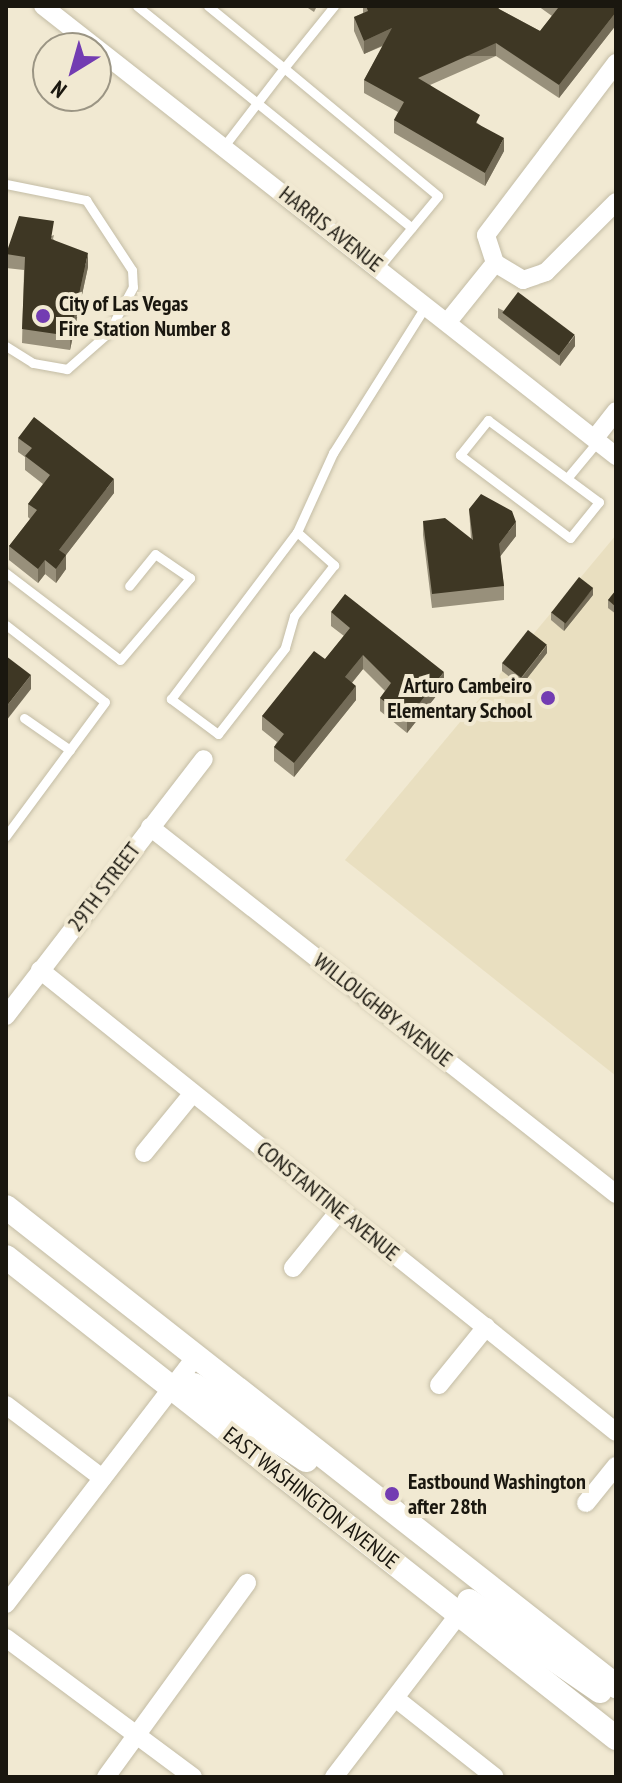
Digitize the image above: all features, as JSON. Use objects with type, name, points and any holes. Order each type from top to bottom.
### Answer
[{"type":"main road","name":"EAST WASHINGTON AVENUE","points":[[6,1207],[183,1373],[471,1599],[616,1686]]},
{"type":"main road","name":"EAST WASHINGTON AVENUE","points":[[6,1257],[183,1373],[303,1459],[375,1497],[471,1599],[616,1738]]},
{"type":"main road","points":[[471,1599],[616,1700]]},
{"type":"street","name":"HARRIS AVENUE","points":[[43,6],[450,319],[616,456]]},
{"type":"street","points":[[616,63],[486,235],[495,263],[523,280],[546,272],[616,202]]},
{"type":"street","points":[[450,319],[495,263]]},
{"type":"street","points":[[596,440],[616,411]]},
{"type":"street","name":"29TH STREET","points":[[6,1016],[204,759]]},
{"type":"street","name":"WILLOUGHBY AVENUE","points":[[150,827],[616,1194]]},
{"type":"street","name":"CONSTANTINE AVENUE","points":[[40,970],[616,1432]]},
{"type":"street","points":[[144,1153],[193,1093]]},
{"type":"street","points":[[293,1268],[340,1210]]},
{"type":"street","points":[[439,1385],[486,1327]]},
{"type":"street","points":[[6,1604],[183,1373]]},
{"type":"street","points":[[6,1405],[102,1478]]},
{"type":"street","points":[[586,1503],[616,1466]]},
{"type":"street","points":[[106,1777],[247,1583]]},
{"type":"street","points":[[334,1777],[471,1599]]},
{"type":"street","points":[[6,1638],[193,1777]]},
{"type":"street","points":[[395,1698],[495,1777]]},
{"type":"lane","points":[[208,6],[438,196],[379,267]]},
{"type":"lane","points":[[224,146],[334,6]]},
{"type":"lane","points":[[141,7],[412,228]]},
{"type":"lane","points":[[6,184],[86,200],[132,270],[133,287],[108,333],[67,369],[33,363],[6,346]]},
{"type":"lane","points":[[297,532],[334,565],[294,616],[285,648],[218,734],[171,699],[297,532],[333,453],[427,304]]},
{"type":"lane","points":[[488,420],[568,477],[599,502],[570,538],[460,455],[488,420]]},
{"type":"lane","points":[[568,477],[596,440]]},
{"type":"lane","points":[[6,573],[120,660],[190,578],[155,554],[129,586]]},
{"type":"lane","points":[[6,625],[105,702],[10,824],[6,836]]},
{"type":"lane","points":[[24,718],[70,750]]},
{"type":"shaded area","name":"Arturo Cambeiro Elementary School","points":[[616,535],[616,1076],[345,860]]},
{"type":"building","points":[[366,6],[497,6],[540,31],[558,8],[556,6],[616,6],[616,12],[559,85],[496,43],[418,78],[480,115],[476,123],[504,138],[485,173],[394,120],[404,102],[364,80],[392,28],[364,41],[354,17],[368,11]]},
{"type":"building","points":[[19,216],[54,221],[51,239],[88,253],[70,336],[22,329],[25,257],[6,254]]},
{"type":"building","points":[[518,292],[575,335],[559,355],[502,313]]},
{"type":"building","points":[[34,417],[114,479],[59,550],[66,555],[56,569],[45,560],[38,569],[9,546],[37,510],[28,504],[50,475],[25,456],[32,448],[18,438]]},
{"type":"building","points":[[481,494],[512,511],[516,522],[499,544],[504,586],[432,594],[423,521],[445,518],[473,540],[469,509]]},
{"type":"building","points":[[579,577],[593,588],[565,624],[551,612]]},
{"type":"building","points":[[616,590],[616,607],[608,600]]},
{"type":"building","points":[[345,594],[444,672],[407,719],[380,698],[391,683],[363,655],[345,677],[356,686],[294,763],[274,747],[284,734],[262,716],[314,651],[325,659],[350,628],[331,612]]},
{"type":"building","points":[[528,630],[547,645],[521,678],[502,663]]},
{"type":"building","points":[[6,656],[31,675],[6,707]]},
{"type":"place","name":"City of Las Vegas Fire Station Number 8","points":[[43,316]]},
{"type":"place","name":"Arturo Cambeiro Elementary School","points":[[548,698]]},
{"type":"place","name":"Eastbound Washington after 28th","points":[[392,1494]]}]
